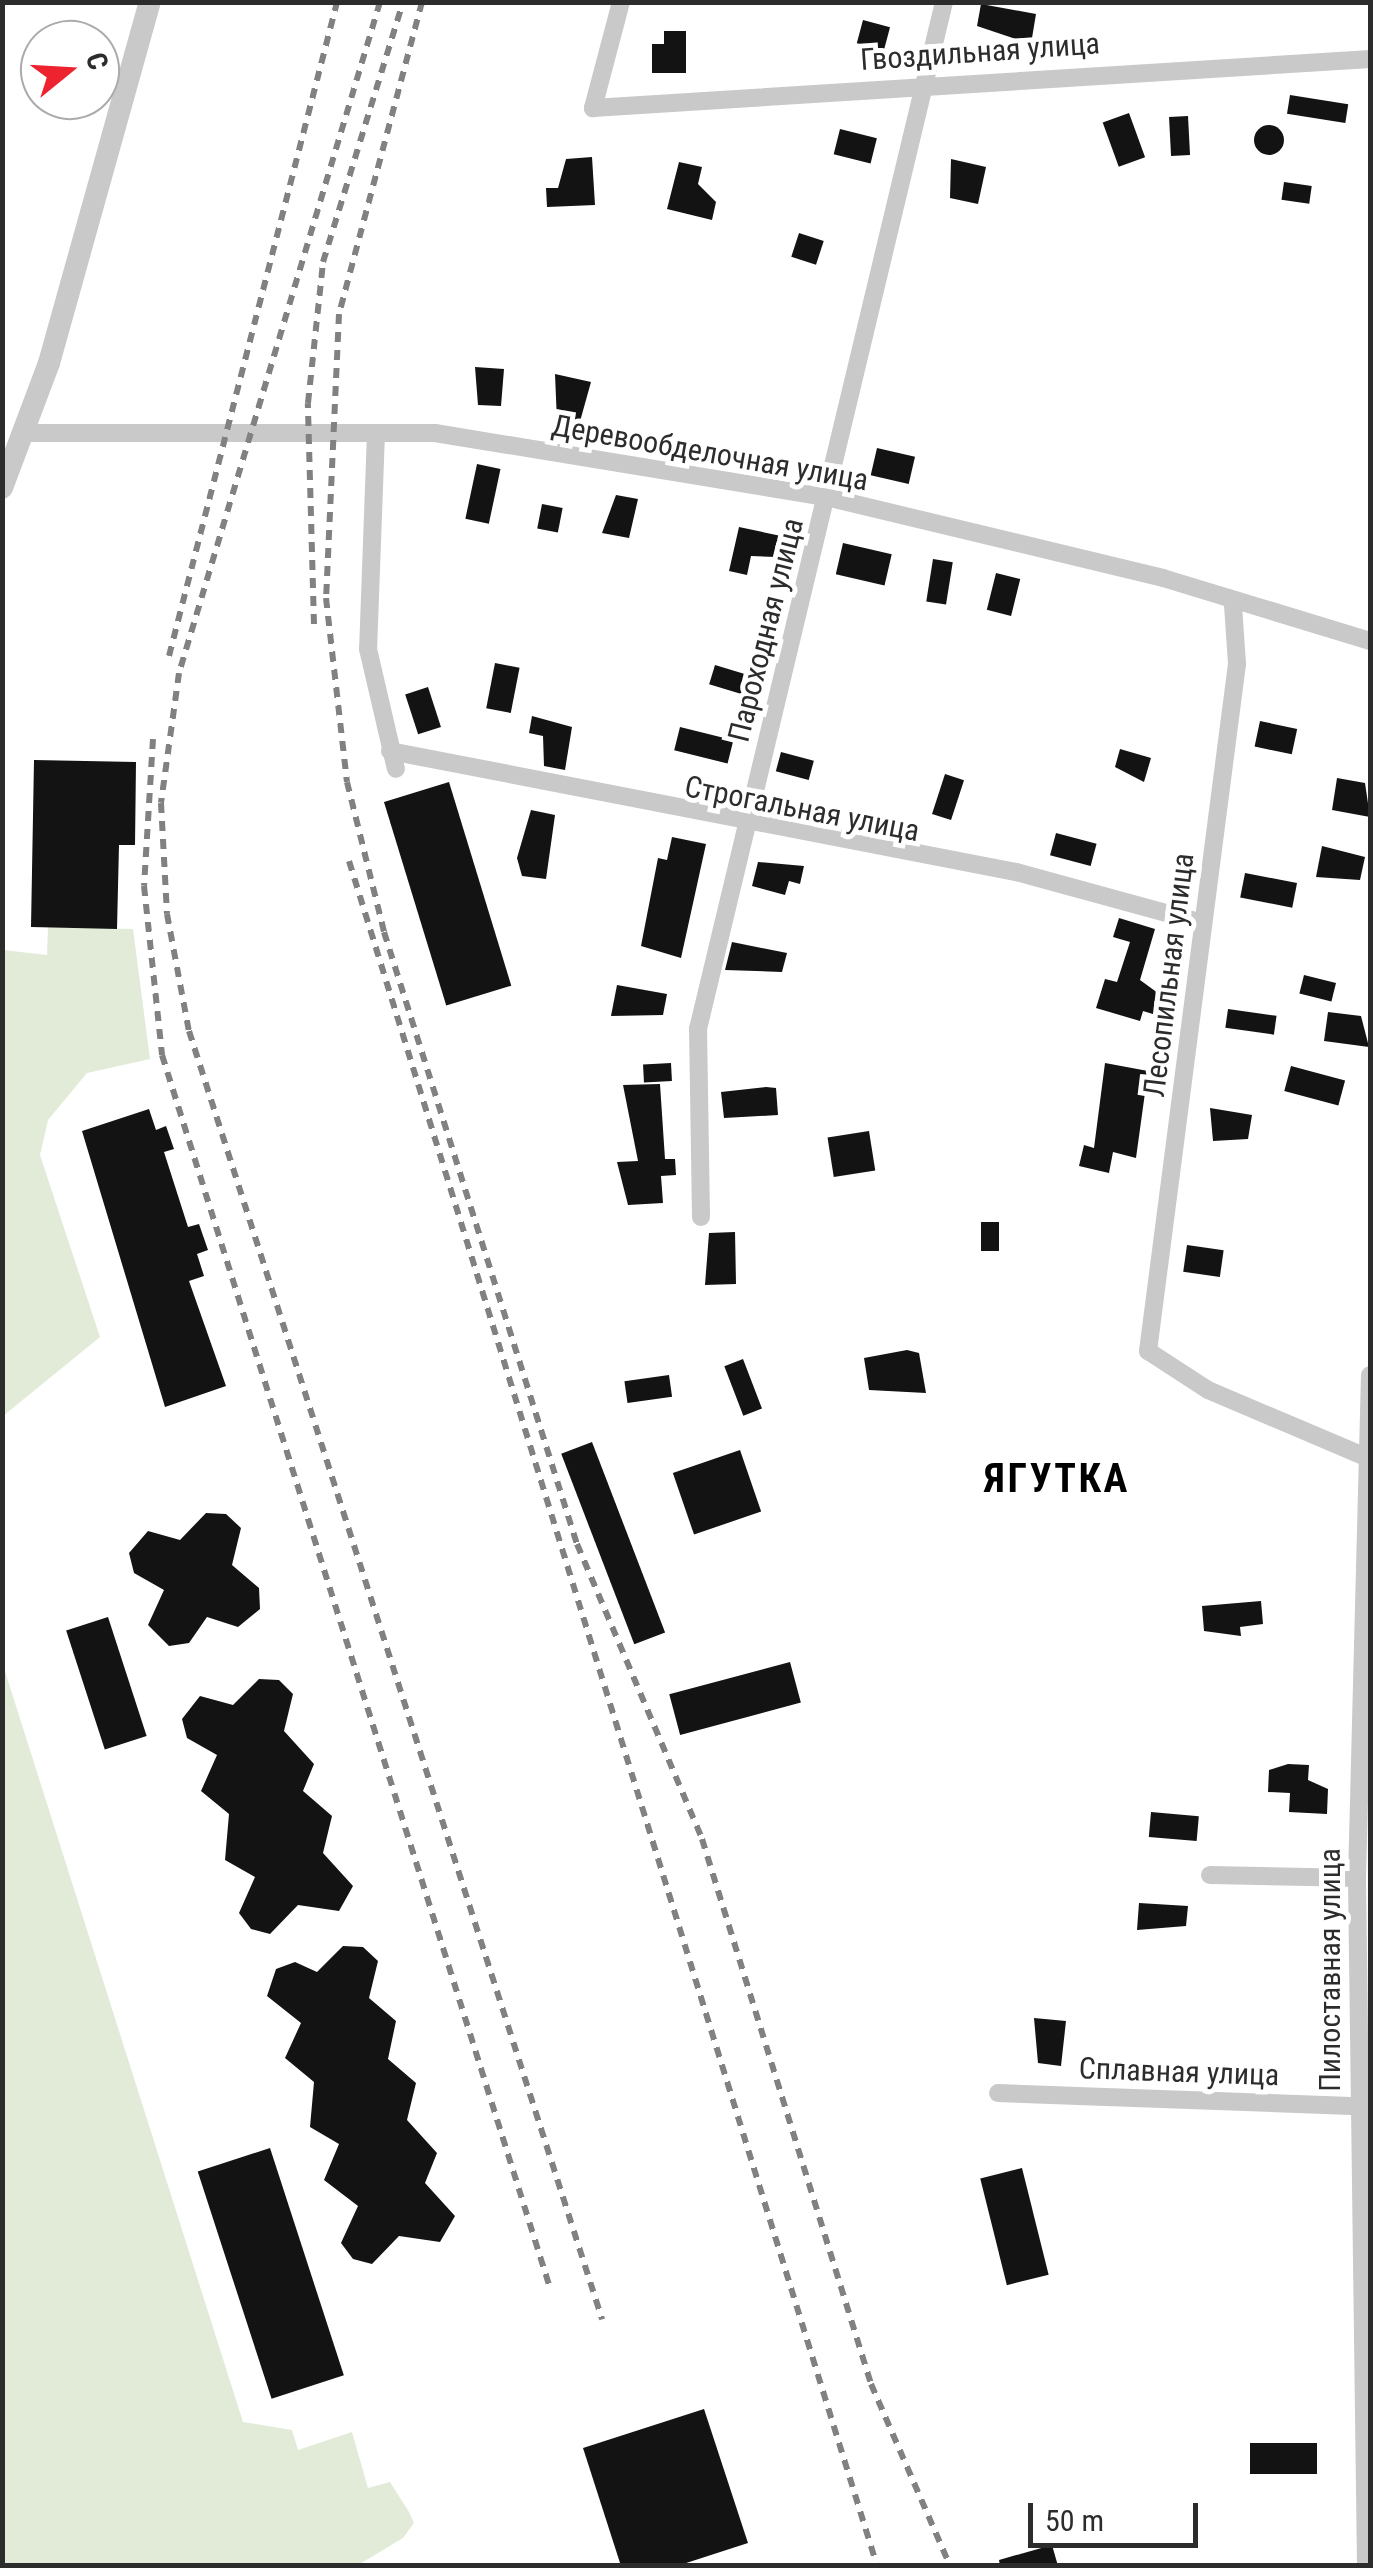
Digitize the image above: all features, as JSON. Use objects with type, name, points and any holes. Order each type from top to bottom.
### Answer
[{"type":"street","points":[[2,488],[24,434],[150,2]]},
{"type":"street","name":"Гвоздильная улица","points":[[620,2],[593,108],[924,82],[1370,59]]},
{"type":"street","name":"Пароходная улица","points":[[701,1217],[698,1029],[944,2]]},
{"type":"street","name":"Строгальная улица","points":[[376,432],[368,649],[392,760],[746,827],[1016,872],[1204,923]]},
{"type":"street","name":"Деревообделочная улица","points":[[24,434],[434,433],[826,497],[1163,578],[1233,604],[1370,641]]},
{"type":"street","name":"Лесопильная улица","points":[[1233,604],[1237,664],[1148,1352],[1208,1390],[1361,1456]]},
{"type":"street","name":"Пилоставная улица","points":[[1366,2566],[1357,1878],[1361,1456],[1370,1374]]},
{"type":"street","points":[[1210,1875],[1357,1878]]},
{"type":"street","name":"Сплавная улица","points":[[998,2093],[1358,2106]]},
{"type":"green space","points":[[48,927],[133,929],[150,1059],[87,1073],[48,1120],[40,1155],[100,1337],[3,1416],[3,950],[47,955]]},
{"type":"green space","points":[[3,1665],[243,2422],[292,2430],[298,2450],[352,2432],[368,2488],[390,2482],[414,2523],[403,2538],[358,2565],[3,2565]]},
{"type":"building","points":[[981,4],[1036,14],[1031,44],[977,26]]},
{"type":"building","points":[[863,20],[890,27],[884,50],[857,43]]},
{"type":"building","points":[[664,31],[686,31],[686,73],[652,73],[652,44],[664,44]]},
{"type":"building","points":[[1290,95],[1348,104],[1345,123],[1287,114]]},
{"type":"building","points":[[1129,113],[1145,157],[1119,167],[1103,123]]},
{"type":"building","points":[[1188,116],[1190,155],[1171,156],[1169,117]]},
{"type":"building","points":[[1269,125],[1283,134],[1284,140],[1275,154],[1269,155],[1255,146],[1254,140],[1263,126]]},
{"type":"building","points":[[840,129],[877,138],[871,163],[834,154]]},
{"type":"building","points":[[592,157],[595,205],[547,207],[546,188],[558,188],[566,159]]},
{"type":"building","points":[[951,159],[986,167],[978,204],[950,198]]},
{"type":"building","points":[[679,162],[702,167],[698,184],[716,202],[712,220],[667,209]]},
{"type":"building","points":[[1284,182],[1312,186],[1309,204],[1281,200]]},
{"type":"building","points":[[799,233],[824,241],[816,265],[791,257]]},
{"type":"building","points":[[475,367],[504,369],[501,406],[478,405]]},
{"type":"building","points":[[555,374],[591,382],[579,425],[557,422]]},
{"type":"building","points":[[877,448],[915,457],[909,484],[871,475]]},
{"type":"building","points":[[477,464],[500,469],[489,524],[465,519]]},
{"type":"building","points":[[616,495],[638,499],[629,538],[602,533]]},
{"type":"building","points":[[542,504],[563,508],[558,533],[537,529]]},
{"type":"building","points":[[739,527],[781,536],[776,557],[751,556],[747,575],[729,571]]},
{"type":"building","points":[[843,543],[892,554],[885,585],[836,574]]},
{"type":"building","points":[[933,559],[953,562],[946,605],[926,601]]},
{"type":"building","points":[[996,573],[1020,579],[1011,616],[987,610]]},
{"type":"building","points":[[495,663],[520,668],[511,713],[486,708]]},
{"type":"building","points":[[715,665],[751,676],[745,695],[709,684]]},
{"type":"building","points":[[428,687],[441,727],[418,734],[405,694]]},
{"type":"building","points":[[532,716],[572,727],[565,770],[544,766],[543,736],[529,733]]},
{"type":"building","points":[[1260,721],[1297,729],[1292,754],[1255,746]]},
{"type":"building","points":[[680,727],[733,740],[728,764],[674,750]]},
{"type":"building","points":[[1120,749],[1151,758],[1144,782],[1115,767]]},
{"type":"building","points":[[781,752],[814,761],[809,780],[776,771]]},
{"type":"building","points":[[34,760],[136,762],[135,845],[119,845],[117,929],[31,927]]},
{"type":"building","points":[[945,774],[964,780],[951,820],[932,814]]},
{"type":"building","points":[[1337,778],[1365,783],[1370,817],[1332,810]]},
{"type":"building","points":[[449,782],[511,986],[446,1006],[384,802]]},
{"type":"building","points":[[531,810],[555,815],[546,879],[522,876],[517,858]]},
{"type":"building","points":[[1056,833],[1097,844],[1091,866],[1050,855]]},
{"type":"building","points":[[672,837],[706,844],[681,958],[641,946],[658,858],[667,860]]},
{"type":"building","points":[[1322,846],[1365,857],[1360,880],[1316,877]]},
{"type":"building","points":[[758,862],[804,866],[800,884],[789,881],[785,895],[752,886]]},
{"type":"building","points":[[1245,873],[1297,883],[1292,908],[1240,898]]},
{"type":"building","points":[[1119,918],[1155,929],[1140,980],[1162,996],[1156,1015],[1143,1011],[1140,1021],[1096,1008],[1105,979],[1117,982],[1130,942],[1113,937]]},
{"type":"building","points":[[732,942],[787,953],[782,972],[725,970]]},
{"type":"building","points":[[1304,975],[1336,983],[1331,1001],[1299,993]]},
{"type":"building","points":[[617,985],[667,994],[663,1015],[611,1016]]},
{"type":"building","points":[[1228,1009],[1277,1016],[1274,1035],[1225,1028]]},
{"type":"building","points":[[1328,1012],[1361,1016],[1369,1047],[1324,1041]]},
{"type":"building","points":[[671,1063],[672,1081],[644,1082],[643,1064]]},
{"type":"building","points":[[1105,1063],[1148,1071],[1136,1158],[1113,1152],[1109,1173],[1079,1166],[1084,1145],[1094,1148]]},
{"type":"building","points":[[1291,1066],[1345,1080],[1338,1106],[1284,1091]]},
{"type":"building","points":[[660,1084],[665,1159],[675,1159],[676,1175],[661,1176],[663,1203],[628,1205],[617,1162],[638,1161],[623,1085]]},
{"type":"building","points":[[776,1088],[778,1115],[724,1118],[721,1092]]},
{"type":"building","points":[[1210,1108],[1252,1115],[1248,1139],[1213,1141]]},
{"type":"building","points":[[149,1109],[156,1130],[166,1126],[174,1149],[164,1152],[188,1227],[199,1224],[208,1250],[197,1254],[204,1276],[189,1281],[226,1386],[165,1407],[82,1131]]},
{"type":"building","points":[[869,1131],[875,1171],[834,1177],[828,1138]]},
{"type":"building","points":[[981,1222],[999,1222],[999,1251],[981,1251]]},
{"type":"building","points":[[735,1232],[736,1284],[705,1285],[709,1233]]},
{"type":"building","points":[[1187,1245],[1224,1250],[1220,1277],[1183,1272]]},
{"type":"building","points":[[907,1350],[919,1353],[926,1393],[869,1390],[864,1358]]},
{"type":"building","points":[[743,1359],[762,1408],[743,1416],[724,1366]]},
{"type":"building","points":[[669,1375],[672,1397],[627,1403],[624,1381]]},
{"type":"building","points":[[592,1442],[665,1632],[634,1644],[561,1454]]},
{"type":"building","points":[[740,1450],[761,1511],[694,1535],[673,1473]]},
{"type":"building","points":[[206,1513],[226,1514],[241,1528],[232,1565],[259,1588],[260,1609],[238,1627],[207,1617],[189,1643],[169,1646],[148,1625],[164,1590],[134,1573],[129,1553],[148,1531],[180,1540]]},
{"type":"building","points":[[1261,1601],[1263,1624],[1240,1627],[1241,1636],[1204,1631],[1202,1606]]},
{"type":"building","points":[[108,1617],[147,1736],[105,1749],[66,1631]]},
{"type":"building","points":[[790,1662],[801,1703],[680,1735],[669,1694]]},
{"type":"building","points":[[259,1679],[279,1680],[293,1694],[284,1731],[314,1764],[303,1791],[332,1816],[323,1853],[353,1886],[339,1911],[298,1905],[270,1934],[251,1929],[239,1913],[255,1877],[225,1860],[229,1814],[201,1791],[217,1755],[187,1738],[182,1719],[200,1696],[233,1705]]},
{"type":"building","points":[[1288,1764],[1309,1765],[1308,1780],[1328,1789],[1327,1814],[1289,1812],[1290,1793],[1268,1792],[1269,1770]]},
{"type":"building","points":[[1151,1812],[1199,1816],[1197,1841],[1149,1837]]},
{"type":"building","points":[[1139,1903],[1188,1906],[1186,1926],[1137,1930]]},
{"type":"building","points":[[343,1946],[363,1947],[378,1961],[369,1998],[396,2021],[388,2059],[416,2083],[407,2120],[437,2153],[425,2183],[455,2216],[440,2242],[399,2236],[372,2264],[353,2259],[341,2243],[358,2206],[324,2180],[339,2144],[310,2127],[314,2082],[285,2058],[301,2023],[267,1996],[276,1969],[295,1962],[317,1972]]},
{"type":"building","points":[[1034,2018],[1066,2021],[1061,2066],[1038,2063]]},
{"type":"building","points":[[270,2148],[344,2375],[272,2399],[198,2171]]},
{"type":"building","points":[[1022,2168],[1049,2275],[1007,2285],[980,2178]]},
{"type":"building","points":[[704,2409],[748,2543],[677,2566],[621,2566],[583,2448]]},
{"type":"building","points":[[1250,2443],[1317,2443],[1317,2474],[1250,2474]]},
{"type":"building","points":[[1052,2545],[1058,2566],[1000,2566],[999,2560]]},
{"type":"railway","points":[[169,656],[337,2]]},
{"type":"railway","points":[[380,2],[179,673],[161,803],[167,914],[189,1031],[602,2319]]},
{"type":"railway","points":[[314,624],[308,403],[323,262],[403,2]]},
{"type":"railway","points":[[422,2],[339,314],[326,598],[347,782],[384,932],[577,1544],[702,1839],[871,2384],[950,2566]]},
{"type":"railway","points":[[153,739],[144,886],[162,1055],[549,2285]]},
{"type":"railway","points":[[349,861],[877,2566]]},
{"type":"district","name":"ЯГУТКА","points":[[1057,1479]]}]
